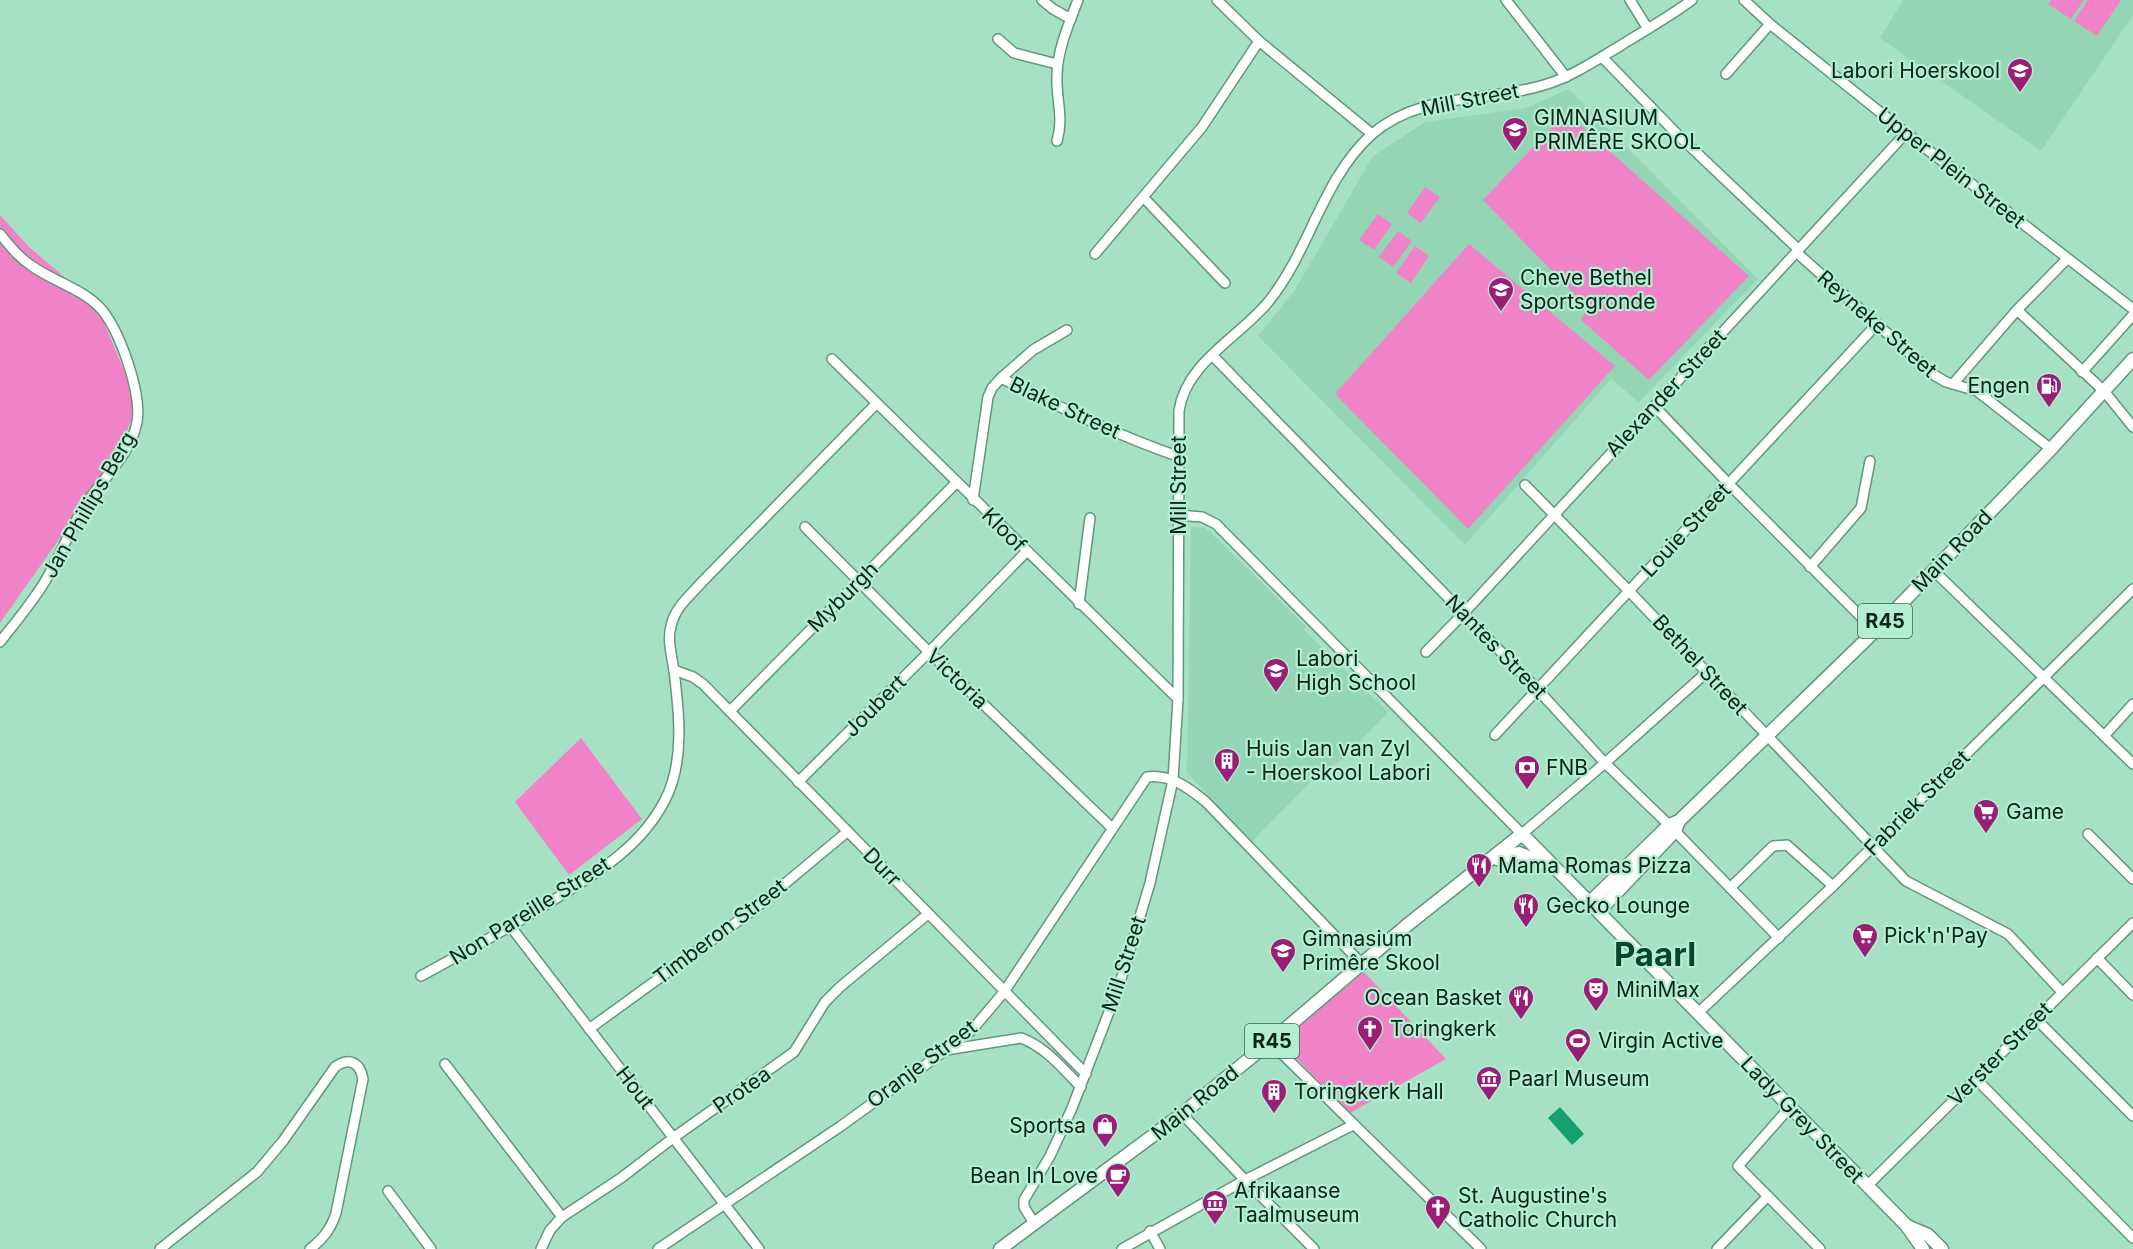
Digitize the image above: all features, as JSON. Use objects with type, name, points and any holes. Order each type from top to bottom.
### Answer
[{"type":"main road","name":"Main Road","points":[[1674,826],[1875,631],[2051,449],[2133,360]]},
{"type":"main road","name":"R45","points":[[1594,907],[1674,826]]},
{"type":"main road","name":"Main Road","points":[[1000,1249],[1182,1114],[1406,926],[1522,834]]},
{"type":"main road","name":"Lady Grey Street","points":[[1522,834],[1906,1226],[1923,1249]]},
{"type":"main road","points":[[1482,867],[1504,856],[1519,853],[1560,872]]},
{"type":"main road","name":"Lady Grey Street","points":[[1906,1226],[1928,1235],[1942,1249]]},
{"type":"street","points":[[1042,0],[1071,19]]},
{"type":"street","points":[[1057,141],[1061,120],[1056,79],[1057,64],[1078,0]]},
{"type":"street","points":[[1217,0],[1259,40],[1372,135]]},
{"type":"street","points":[[1506,0],[1566,77]]},
{"type":"street","points":[[1630,0],[1648,29]]},
{"type":"street","name":"Mill Street","points":[[1034,1223],[1024,1207],[1025,1197],[1050,1156],[1081,1087],[1119,986],[1157,854],[1173,780],[1178,699],[1179,411],[1181,398],[1190,378],[1253,319],[1278,289],[1337,177],[1372,135],[1406,113],[1430,104],[1529,89],[1566,77],[1648,29],[1692,0]]},
{"type":"street","name":"Upper Plein Street","points":[[1744,0],[1770,24],[1906,133],[2133,309]]},
{"type":"street","points":[[1726,74],[1770,24]]},
{"type":"street","points":[[998,39],[1014,53],[1057,64]]},
{"type":"street","points":[[1095,254],[1202,127],[1259,40]]},
{"type":"street","name":"Reyneke Street","points":[[1602,57],[1797,251],[1934,375],[1953,384],[1977,391],[2051,449]]},
{"type":"street","name":"Alexander Street","points":[[1426,652],[1906,133]]},
{"type":"street","points":[[1144,198],[1225,283]]},
{"type":"street","name":"Jan Phillips Berg","points":[[0,234],[32,267],[83,295],[100,309],[115,329],[121,343],[131,375],[137,408],[137,421],[124,452],[82,511],[43,584],[0,642]]},
{"type":"street","points":[[1953,384],[2017,310],[2067,259]]},
{"type":"street","points":[[2017,310],[2104,391],[2133,427]]},
{"type":"street","points":[[2082,372],[2133,315]]},
{"type":"street","name":"Louie Street","points":[[1495,735],[1877,324]]},
{"type":"street","points":[[1001,378],[1033,350],[1067,330]]},
{"type":"street","name":"Nantes Street","points":[[1213,356],[1538,690],[1605,764],[1674,826],[1779,938]]},
{"type":"street","name":"Kloof","points":[[832,359],[1178,699]]},
{"type":"street","name":"Blake Street","points":[[973,500],[988,397],[1001,378],[1081,417],[1180,458]]},
{"type":"street","name":"Non Pareille Street","points":[[421,976],[511,927],[606,866],[628,848],[649,826],[666,799],[673,780],[679,747],[674,670],[669,638],[670,626],[679,607],[876,404]]},
{"type":"street","points":[[1654,406],[1875,631]]},
{"type":"street","points":[[1810,567],[1861,508],[1870,461]]},
{"type":"street","name":"Myburgh","points":[[730,711],[956,483]]},
{"type":"street","name":"Bethel Street","points":[[1525,485],[1906,881],[2008,934],[2062,992]]},
{"type":"street","points":[[1179,516],[1202,517],[1216,524],[1522,834],[1605,764],[1707,672]]},
{"type":"street","points":[[1079,604],[1090,518]]},
{"type":"street","name":"Victoria","points":[[805,527],[929,652],[1112,828]]},
{"type":"street","name":"Joubert","points":[[798,782],[1026,552]]},
{"type":"street","points":[[1933,570],[2133,764]]},
{"type":"street","name":"Fabriek Street","points":[[1698,1013],[1833,886],[2133,589]]},
{"type":"street","name":"Durr","points":[[674,670],[693,677],[703,684],[1086,1074]]},
{"type":"street","points":[[2104,736],[2133,704]]},
{"type":"street","name":"Oranje Street","points":[[658,1249],[841,1126],[972,1030],[1004,992],[1147,777],[1173,780]]},
{"type":"street","points":[[1173,780],[1187,787],[1206,802],[1362,964]]},
{"type":"street","name":"Timberon Street","points":[[589,1029],[752,912],[847,832]]},
{"type":"street","points":[[2088,834],[2133,879]]},
{"type":"street","points":[[1730,888],[1773,846],[1780,844],[1787,845],[1833,886]]},
{"type":"street","name":"Protea","points":[[541,1249],[550,1230],[562,1217],[621,1178],[794,1052],[825,1002],[928,914]]},
{"type":"street","name":"Verster Street","points":[[1867,1186],[2133,923]]},
{"type":"street","name":"Hout","points":[[511,927],[759,1249]]},
{"type":"street","points":[[2097,958],[2133,995]]},
{"type":"street","points":[[2035,1018],[2133,1116]]},
{"type":"street","points":[[946,1050],[1021,1038],[1030,1041],[1048,1054],[1081,1087]]},
{"type":"street","points":[[1270,1042],[1480,1249]]},
{"type":"street","points":[[160,1249],[256,1172],[283,1141],[335,1067],[346,1060],[353,1061],[362,1071],[363,1079],[336,1213],[329,1231],[310,1249]]},
{"type":"street","points":[[445,1064],[562,1217]]},
{"type":"street","points":[[1976,1078],[2133,1239]]},
{"type":"street","points":[[1790,1107],[1738,1166],[1820,1249]]},
{"type":"street","points":[[1182,1114],[1314,1249]]},
{"type":"street","points":[[1122,1249],[1150,1231],[1170,1223],[1245,1180],[1353,1125]]},
{"type":"street","points":[[388,1191],[431,1249]]},
{"type":"street","points":[[1717,1249],[1768,1196]]},
{"type":"street","points":[[1150,1231],[1160,1249]]},
{"type":"shaded area","name":"Labori Hoerskool","points":[[1903,0],[2133,0],[2133,15],[2041,151],[1880,38]]},
{"type":"shaded area","points":[[2051,0],[2084,0],[2071,19],[2048,4]]},
{"type":"shaded area","points":[[2088,0],[2121,0],[2097,36],[2074,21]]},
{"type":"shaded area","name":"Cheve Bethel Sportsgronde","points":[[1569,89],[1758,279],[1639,402],[1611,379],[1465,545],[1258,336],[1295,290],[1373,156],[1425,122],[1526,108]]},
{"type":"shaded area","points":[[1566,112],[1749,276],[1649,380],[1581,320],[1588,308],[1483,200]]},
{"type":"shaded area","points":[[1425,187],[1440,197],[1421,223],[1407,213]]},
{"type":"shaded area","points":[[1378,214],[1392,224],[1374,250],[1359,240]]},
{"type":"shaded area","points":[[0,215],[29,247],[96,304],[138,403],[115,460],[0,623]]},
{"type":"shaded area","points":[[1398,231],[1412,241],[1393,267],[1379,257]]},
{"type":"shaded area","points":[[1469,244],[1615,366],[1468,529],[1335,394]]},
{"type":"shaded area","points":[[1415,246],[1429,256],[1411,283],[1396,273]]},
{"type":"shaded area","points":[[1191,527],[1205,528],[1216,538],[1305,626],[1304,630],[1388,712],[1343,759],[1317,775],[1252,841],[1187,773]]},
{"type":"shaded area","points":[[581,738],[642,819],[569,875],[515,802]]},
{"type":"shaded area","points":[[1364,972],[1446,1059],[1350,1113],[1280,1042]]},
{"type":"shaded area","points":[[1560,1107],[1584,1134],[1572,1145],[1548,1118]]},
{"type":"place","name":"Labori Hoerskool","points":[[2020,94]]},
{"type":"place","name":"GIMNASIUM PRIMÊRE SKOOL","points":[[1515,153]]},
{"type":"place","name":"Cheve Bethel Sportsgronde","points":[[1501,313]]},
{"type":"place","name":"Engen","points":[[2049,409]]},
{"type":"place","name":"Labori High School","points":[[1276,694]]},
{"type":"place","name":"Huis Jan van Zyl - Hoerskool Labori","points":[[1227,784]]},
{"type":"place","name":"FNB","points":[[1527,791]]},
{"type":"place","name":"Game","points":[[1986,835]]},
{"type":"place","name":"Mama Romas Pizza","points":[[1479,889]]},
{"type":"place","name":"Gecko Lounge","points":[[1526,929]]},
{"type":"place","name":"Pick'n'Pay","points":[[1865,959]]},
{"type":"place","name":"Gimnasium Primêre Skool","points":[[1283,974]]},
{"type":"place","name":"MiniMax","points":[[1596,1013]]},
{"type":"place","name":"Ocean Basket","points":[[1521,1021]]},
{"type":"place","name":"Toringkerk","points":[[1370,1052]]},
{"type":"place","name":"Virgin Active","points":[[1578,1064]]},
{"type":"place","name":"Paarl Museum","points":[[1489,1102]]},
{"type":"place","name":"Toringkerk Hall","points":[[1274,1115]]},
{"type":"place","name":"Sportsa","points":[[1105,1149]]},
{"type":"place","name":"Bean In Love","points":[[1118,1199]]},
{"type":"place","name":"Afrikaanse Taalmuseum","points":[[1215,1226]]},
{"type":"place","name":"St. Augustine's Catholic Church","points":[[1438,1231]]},
{"type":"district","name":"Paarl","points":[[1655,954]]}]
